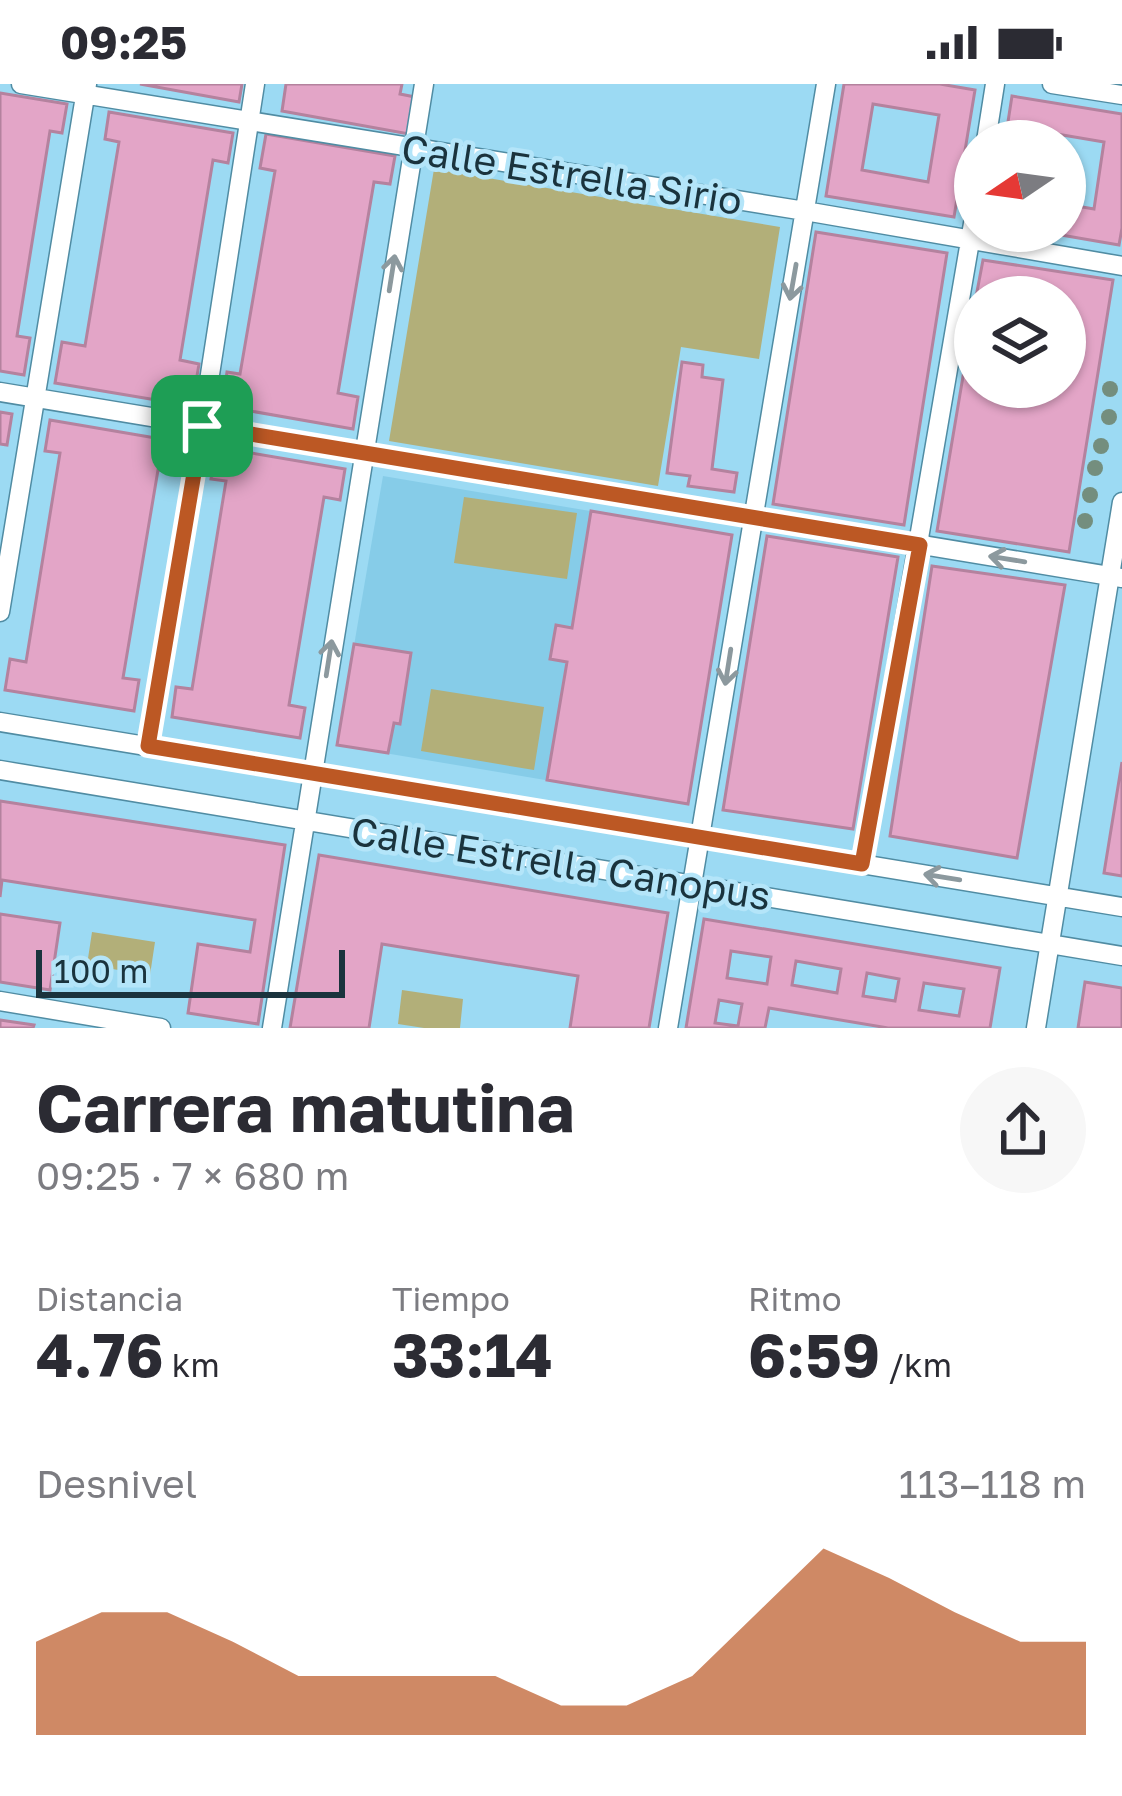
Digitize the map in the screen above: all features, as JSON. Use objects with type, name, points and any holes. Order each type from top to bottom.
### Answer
[{"type":"street","name":"Calle Estrella Sirio","points":[[21,84],[86,89],[249,121],[954,237]]},
{"type":"street","points":[[148,746],[255,84]]},
{"type":"street","points":[[272,1028],[424,84]]},
{"type":"street","points":[[668,1028],[826,84]]},
{"type":"street","points":[[989,120],[995,84]]},
{"type":"street","points":[[1052,84],[1122,95]]},
{"type":"street","points":[[0,612],[86,89]]},
{"type":"street","points":[[862,864],[969,252]]},
{"type":"street","name":"Calle Estrella Sirio","points":[[1041,252],[1122,266]]},
{"type":"street","points":[[0,392],[1116,577]]},
{"type":"street","points":[[1036,1028],[1116,577],[1122,502]]},
{"type":"street","name":"Calle Estrella Canopus","points":[[0,722],[1122,907]]},
{"type":"street","name":"Calle Estrella Canopus","points":[[0,770],[1122,956]]},
{"type":"street","points":[[0,1001],[161,1028]]},
{"type":"shaded area","points":[[434,169],[780,227],[759,359],[681,347],[658,486],[389,441]]},
{"type":"shaded area","points":[[383,476],[732,535],[688,804],[337,745]]},
{"type":"shaded area","points":[[464,497],[577,513],[567,579],[454,563]]},
{"type":"shaded area","points":[[431,689],[544,707],[534,770],[421,751]]},
{"type":"shaded area","points":[[92,932],[155,942],[150,975],[87,965]]},
{"type":"shaded area","points":[[402,990],[463,999],[460,1028],[398,1024]]},
{"type":"building","points":[[140,84],[242,84],[239,102]]},
{"type":"building","points":[[286,84],[402,84],[400,94],[415,97],[409,134],[282,111]]},
{"type":"building","points":[[844,84],[940,84],[975,90],[970,120],[954,120],[954,217],[826,196]],"holes":[[[873,104],[939,115],[928,182],[862,170]]]},
{"type":"building","points":[[0,93],[67,104],[62,133],[50,131],[17,336],[30,338],[24,375],[0,371]]},
{"type":"building","points":[[1012,96],[1122,114],[1119,245],[1086,239],[1086,208],[1094,209],[1104,142],[1086,139],[1086,120],[1008,120]]},
{"type":"building","points":[[109,112],[233,133],[228,163],[213,160],[180,360],[199,364],[192,406],[55,383],[62,342],[85,346],[119,142],[105,139]]},
{"type":"building","points":[[266,134],[395,156],[390,184],[374,182],[338,393],[358,397],[353,429],[222,406],[227,372],[240,374],[275,171],[260,168]]},
{"type":"building","points":[[816,232],[947,253],[904,525],[773,504]]},
{"type":"building","points":[[983,260],[1113,280],[1069,552],[937,531],[958,408],[1086,408],[1086,276],[980,276]]},
{"type":"building","points":[[682,362],[703,365],[702,377],[723,380],[712,469],[737,473],[734,492],[688,486],[690,476],[667,473]]},
{"type":"building","points":[[0,412],[12,414],[7,445],[0,444]]},
{"type":"building","points":[[50,420],[179,442],[173,472],[158,470],[123,678],[139,680],[134,711],[5,690],[10,659],[26,662],[60,453],[45,451]]},
{"type":"building","points":[[216,447],[345,469],[340,500],[324,497],[289,705],[305,708],[300,738],[172,717],[176,687],[192,689],[226,481],[211,479]]},
{"type":"building","points":[[591,511],[732,535],[688,804],[547,780],[567,662],[550,659],[556,625],[572,628]]},
{"type":"building","points":[[767,536],[898,557],[853,829],[723,810]]},
{"type":"building","points":[[932,566],[1065,585],[1017,858],[890,836]]},
{"type":"building","points":[[354,644],[411,653],[400,724],[394,723],[388,753],[337,745]]},
{"type":"building","points":[[1122,762],[1122,876],[1104,873]]},
{"type":"building","points":[[0,801],[285,845],[258,1024],[188,1013],[198,944],[250,952],[255,920],[2,880],[0,897]]},
{"type":"building","points":[[319,855],[668,913],[649,1028],[570,1028],[578,976],[382,944],[369,1028],[290,1028]]},
{"type":"building","points":[[0,914],[60,923],[50,990],[0,982]]},
{"type":"building","points":[[704,919],[1000,968],[990,1028],[888,1028],[769,1008],[765,1028],[686,1028]],"holes":[[[731,951],[771,957],[767,984],[727,978]],[[796,961],[841,969],[837,993],[792,985]],[[867,973],[899,979],[895,1001],[863,996]],[[924,983],[964,989],[959,1016],[919,1010]],[[719,1000],[742,1004],[738,1026],[715,1023]]]},
{"type":"building","points":[[1085,982],[1122,988],[1122,1028],[1078,1028]]},
{"type":"building","points":[[0,1020],[34,1025],[0,1028]]},
{"type":"route","points":[[202,426],[920,545],[862,864],[148,746],[202,426]]}]
